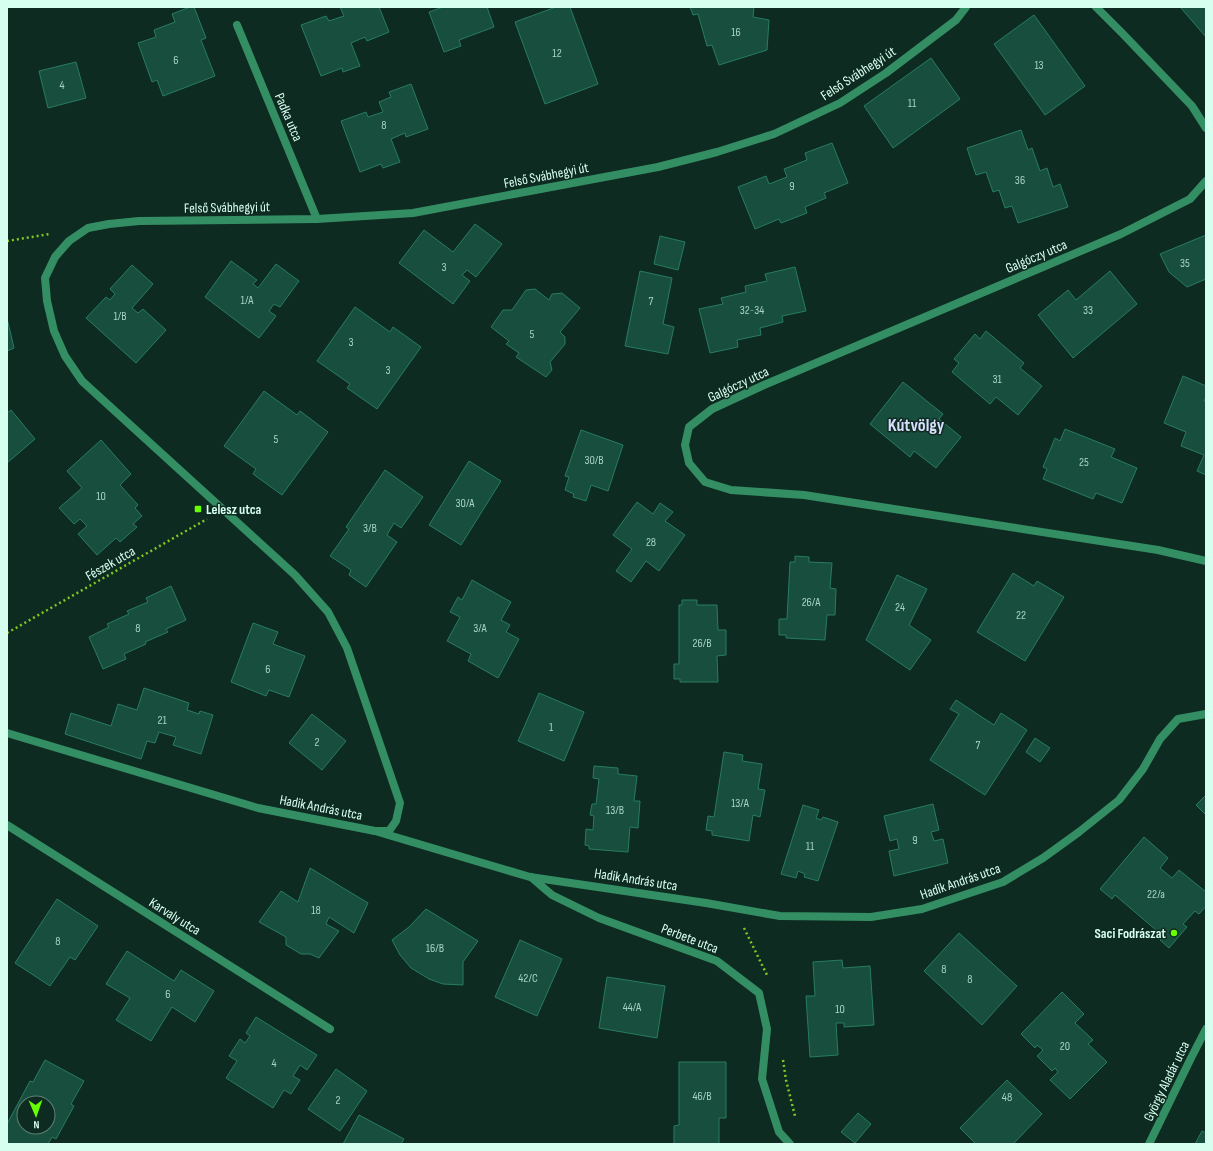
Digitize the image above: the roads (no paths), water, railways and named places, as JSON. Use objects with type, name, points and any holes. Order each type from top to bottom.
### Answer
[{"type":"street","name":"Felső Svábhegyi út","points":[[375,831],[389,830],[396,821],[400,802],[347,648],[328,612],[295,576],[82,381],[65,356],[54,331],[47,301],[45,278],[55,257],[69,241],[88,228],[109,224],[139,221],[317,219],[414,213],[658,167],[717,152],[774,134],[840,103],[886,73],[956,20],[966,7]]},
{"type":"street","points":[[1096,7],[1192,106],[1206,128]]},
{"type":"street","name":"Padka utca","points":[[237,25],[317,219]]},
{"type":"street","name":"Galgóczy utca","points":[[1206,181],[1190,199],[1121,234],[764,385],[712,409],[689,427],[685,445],[689,463],[705,482],[731,490],[804,495],[1151,548],[1206,561]]},
{"type":"street","name":"Hadik András utca","points":[[7,733],[258,808],[375,831],[530,877],[780,916],[871,917],[922,908],[1004,882],[1043,858],[1119,800],[1144,769],[1160,739],[1178,719],[1206,714]]},
{"type":"street","name":"Karvaly utca","points":[[7,825],[330,1029]]},
{"type":"street","name":"Perbete utca","points":[[530,877],[552,895],[599,918],[717,961],[759,993],[767,1029],[762,1079],[779,1132],[790,1144]]},
{"type":"street","name":"György Aladár utca","points":[[1149,1144],[1206,1029]]},
{"type":"place","name":"Lelesz utca","points":[[198,509]]},
{"type":"place","name":"Saci Fodrászat","points":[[1174,933]]},
{"type":"district","name":"Kútvölgy","points":[[916,425]]}]
